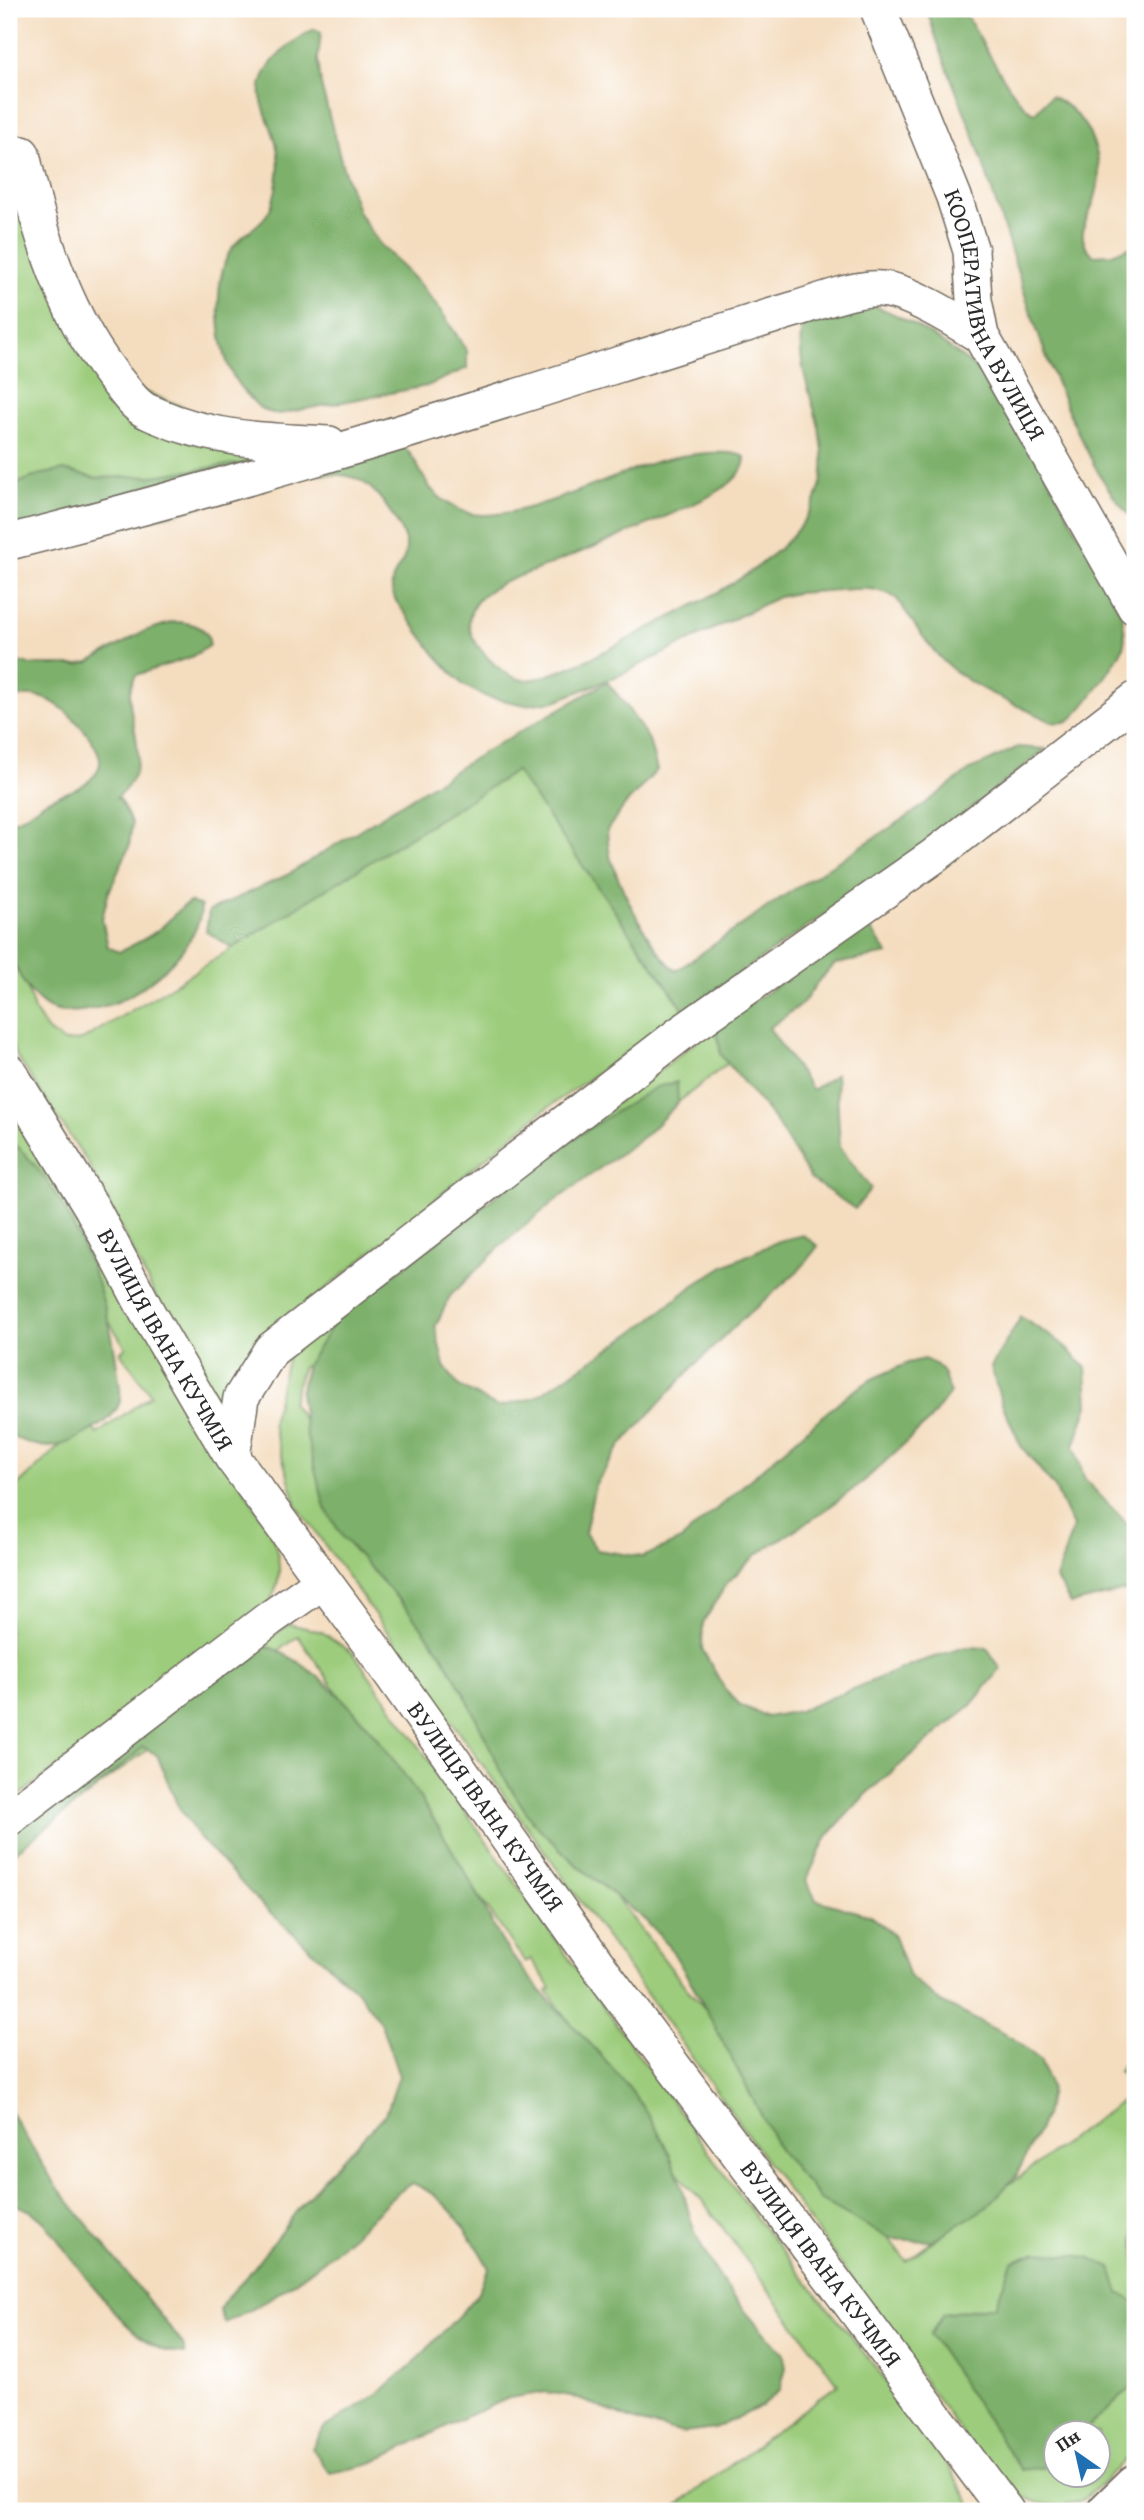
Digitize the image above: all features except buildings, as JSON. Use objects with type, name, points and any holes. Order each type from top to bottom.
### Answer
[{"type":"street","name":"КООПЕРАТИВНА ВУЛИЦЯ","points":[[878,9],[954,197],[971,251],[974,300],[981,336],[1135,607]]},
{"type":"street","points":[[22,154],[32,198],[54,265],[78,321],[108,370],[139,407],[179,426],[225,437],[354,445]]},
{"type":"street","points":[[9,542],[265,473],[829,298],[861,291],[879,289],[897,292],[944,314],[981,336]]},
{"type":"street","points":[[232,1457],[241,1398],[271,1349],[680,1034],[934,856],[1135,700]]},
{"type":"street","name":"ВУЛИЦЯ ІВАНА КУЧМІЯ","points":[[9,1072],[92,1208],[147,1312],[232,1457],[607,1978],[1006,2511]]},
{"type":"street","points":[[9,1818],[269,1619],[323,1581]]},
{"type":"street","points":[[1107,2511],[1135,2484]]},
{"type":"green space","points":[[927,9],[962,9],[1007,84],[1027,108],[1035,113],[1051,96],[1065,104],[1076,115],[1092,140],[1099,170],[1094,201],[1084,226],[1085,244],[1093,255],[1112,254],[1135,245],[1135,520],[1116,499],[1100,474],[1059,389],[1034,323],[980,154]]},
{"type":"green space","points":[[314,29],[321,32],[318,59],[321,85],[343,168],[359,213],[379,243],[422,287],[443,314],[467,351],[467,368],[427,386],[279,414],[260,408],[243,391],[232,374],[220,330],[219,297],[229,253],[270,210],[276,187],[278,150],[261,97],[264,75],[277,56]]},
{"type":"green space","points":[[18,135],[16,156],[94,371],[292,451],[9,529],[9,137]]},
{"type":"green space","points":[[863,302],[919,327],[953,350],[1000,389],[1122,615],[1125,639],[1120,654],[1089,699],[1068,721],[1052,722],[986,691],[961,676],[935,651],[896,598],[871,589],[797,593],[778,597],[620,675],[555,701],[526,705],[487,697],[463,685],[435,654],[396,601],[392,584],[405,554],[403,534],[377,494],[361,481],[341,475],[314,475],[9,559],[9,487],[38,475],[64,470],[96,478],[153,476],[333,450],[404,447],[427,484],[441,498],[465,512],[483,515],[531,507],[668,459],[718,453],[745,457],[736,478],[708,497],[621,536],[509,580],[480,598],[472,609],[469,622],[480,648],[494,664],[511,676],[522,680],[539,678],[599,654],[723,589],[758,566],[796,532],[816,498],[823,470],[820,433],[802,362],[802,325]]},
{"type":"green space","points":[[173,622],[192,624],[203,630],[209,639],[209,646],[191,657],[136,675],[130,703],[138,751],[137,767],[130,783],[116,798],[120,800],[132,824],[129,847],[108,894],[102,919],[108,947],[119,952],[154,933],[190,902],[201,906],[199,920],[183,949],[171,963],[130,995],[113,1004],[81,1011],[53,1010],[44,1005],[27,987],[13,957],[8,921],[9,824],[48,800],[88,782],[97,772],[100,759],[86,733],[54,703],[37,696],[9,698],[9,660],[30,665],[78,665],[89,662],[145,631]]},
{"type":"green space","points":[[607,682],[649,740],[657,770],[625,805],[607,830],[610,855],[623,890],[639,920],[657,949],[676,971],[779,899],[910,815],[970,770],[1018,747],[1046,749],[920,849],[685,1011],[516,771],[232,948],[206,931],[209,911],[287,875],[486,751]]},
{"type":"green space","points":[[516,770],[685,1011],[539,1114],[321,1293],[223,1403],[212,1399],[165,1315],[88,1163],[15,1054],[9,1036],[9,946],[34,1010],[48,1031],[64,1042],[82,1040]]},
{"type":"green space","points":[[867,924],[888,954],[835,964],[803,1003],[769,1028],[812,1090],[836,1074],[840,1147],[871,1189],[855,1209],[811,1179],[774,1119],[721,1055],[716,1027]]},
{"type":"green space","points":[[716,1027],[721,1054],[728,1063],[467,1268],[374,1318],[302,1368],[292,1402],[555,1802],[561,1826],[688,1990],[724,2029],[906,2261],[1135,2091],[1135,2449],[1112,2473],[1112,2418],[1042,2418],[1042,2488],[1096,2488],[1087,2496],[1080,2501],[1061,2505],[1043,2504],[1027,2498],[999,2477],[963,2435],[297,1506],[272,1423],[288,1355]]},
{"type":"green space","points":[[677,1082],[678,1103],[647,1134],[552,1203],[503,1244],[450,1296],[435,1327],[444,1366],[459,1386],[497,1407],[534,1398],[645,1324],[691,1287],[724,1266],[779,1241],[803,1235],[818,1246],[801,1268],[690,1370],[621,1445],[595,1485],[585,1533],[597,1550],[643,1557],[681,1540],[842,1399],[872,1379],[924,1359],[937,1365],[943,1373],[950,1393],[930,1420],[864,1481],[820,1514],[756,1555],[727,1583],[703,1623],[702,1649],[724,1688],[740,1705],[767,1717],[799,1711],[913,1664],[965,1647],[987,1648],[1001,1669],[971,1705],[868,1792],[827,1836],[806,1881],[816,1900],[870,1916],[893,1934],[909,1976],[939,2001],[1012,2038],[1040,2060],[1051,2087],[1045,2116],[1016,2176],[987,2207],[931,2241],[890,2239],[821,2200],[780,2151],[670,1947],[646,1921],[572,1861],[532,1821],[505,1779],[465,1695],[441,1653],[409,1611],[343,1538],[325,1508],[306,1434],[300,1393],[307,1364],[337,1319],[528,1171],[594,1125],[656,1087]]},
{"type":"green space","points":[[9,1095],[272,1535],[278,1556],[279,1574],[275,1591],[265,1611],[9,1803],[9,1494],[87,1420],[97,1434],[151,1395],[120,1352],[126,1348],[9,1165]]},
{"type":"green space","points":[[9,1139],[49,1184],[81,1243],[104,1307],[117,1367],[121,1396],[113,1413],[97,1427],[58,1446],[41,1446],[9,1436]]},
{"type":"green space","points":[[1021,1317],[1061,1343],[1086,1368],[1088,1405],[1074,1446],[1085,1480],[1135,1532],[1135,1594],[1124,1591],[1071,1604],[1056,1579],[1073,1527],[1055,1488],[1021,1446],[1001,1402],[991,1367]]},
{"type":"green space","points":[[289,1624],[322,1632],[354,1654],[760,2223],[941,2454],[975,2511],[670,2511],[838,2384],[702,2200],[686,2184],[547,1991],[551,1988],[531,1959],[525,1962],[298,1636],[9,1854],[9,1834]]},
{"type":"green space","points":[[243,1645],[269,1647],[301,1664],[332,1689],[361,1719],[389,1754],[439,1828],[505,1946],[643,2107],[672,2159],[695,2232],[706,2255],[736,2299],[783,2353],[786,2367],[780,2390],[762,2406],[714,2429],[684,2433],[640,2423],[571,2396],[546,2392],[509,2398],[368,2465],[330,2473],[312,2448],[324,2428],[379,2393],[417,2360],[475,2298],[489,2268],[466,2230],[448,2207],[425,2189],[412,2183],[303,2276],[257,2306],[224,2323],[220,2310],[225,2299],[246,2278],[328,2173],[386,2114],[399,2076],[381,2024],[360,1994],[261,1904],[197,1835],[177,1804],[157,1755],[143,1747],[9,1857],[9,1811]]},
{"type":"green space","points":[[1135,2047],[1135,2083],[1118,2071]]},
{"type":"green space","points":[[9,2110],[55,2184],[183,2344],[185,2354],[163,2350],[131,2329],[99,2294],[45,2223],[31,2211],[9,2202]]},
{"type":"green space","points":[[1036,2252],[1088,2257],[1111,2268],[1119,2293],[1135,2302],[1135,2383],[1098,2418],[1042,2418],[1042,2468],[1021,2470],[930,2335],[943,2314],[995,2306],[1012,2262]]}]
